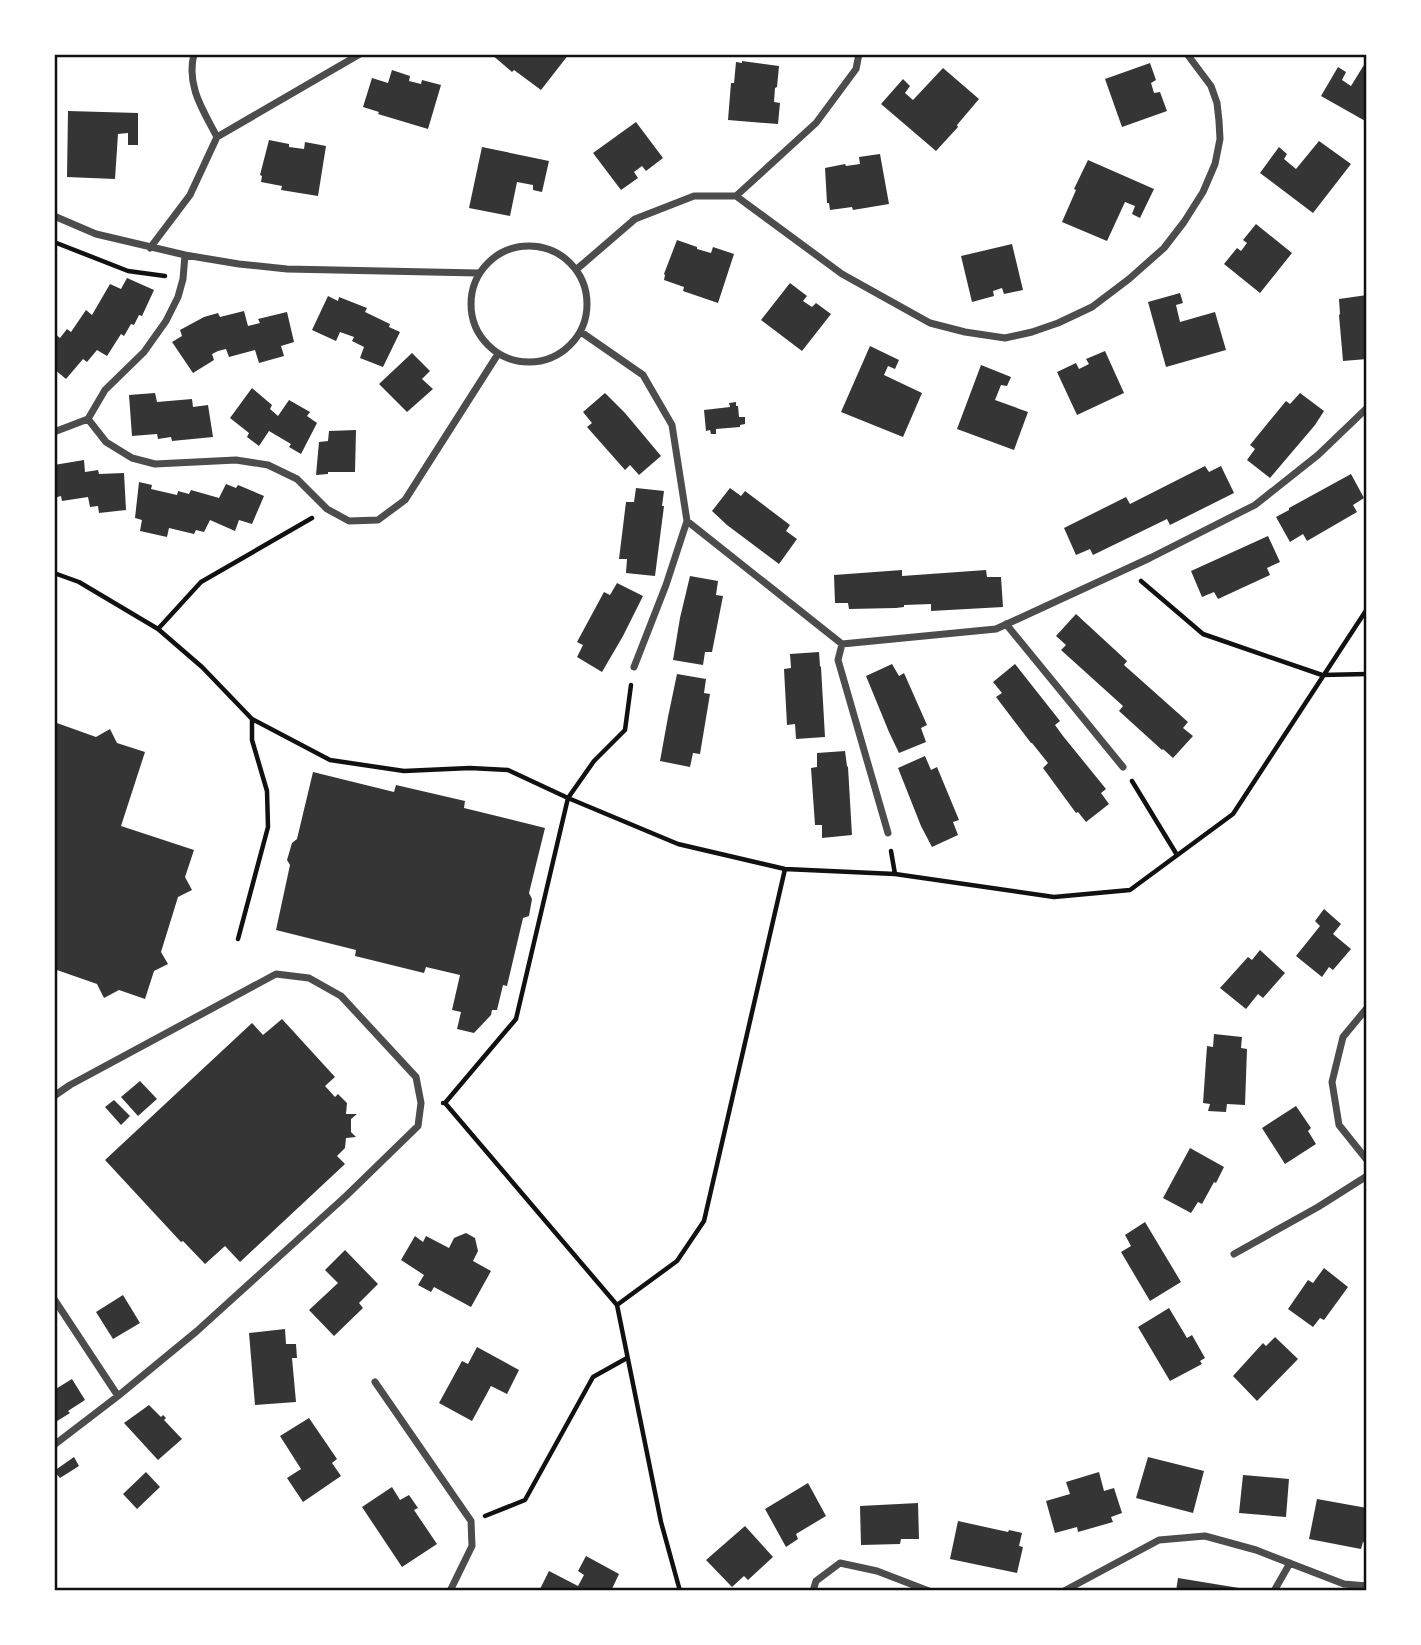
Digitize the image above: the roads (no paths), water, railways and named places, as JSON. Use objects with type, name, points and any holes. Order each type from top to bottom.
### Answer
[{"type":"street","points":[[194,54],[191,68],[195,95],[217,137]]},
{"type":"street","points":[[150,248],[190,195],[217,137],[360,54]]},
{"type":"street","points":[[736,196],[816,123],[856,69],[859,54]]},
{"type":"street","points":[[577,269],[635,219],[694,196],[736,196],[842,274],[930,323],[1005,338],[1058,323],[1092,307],[1164,248],[1185,222],[1203,192],[1215,164],[1220,139],[1217,103],[1211,86],[1186,54]]},
{"type":"street","points":[[54,216],[96,234],[150,248],[239,264],[287,269],[478,273]]},
{"type":"street","points":[[523,244],[535,245],[555,250],[577,269],[587,290],[588,309],[581,332],[573,344],[556,356],[530,363],[498,354],[484,341],[473,323],[470,298],[478,273],[496,254],[523,244]]},
{"type":"street","points":[[54,432],[88,419],[105,390],[144,352],[166,321],[178,297],[183,279],[184,255]]},
{"type":"street","points":[[581,332],[643,375],[672,425],[687,521],[634,667]]},
{"type":"street","points":[[88,419],[106,442],[132,458],[155,464],[236,460],[268,465],[297,479],[327,509],[349,521],[378,520],[405,500],[498,354]]},
{"type":"street","points":[[687,521],[842,644],[996,629],[1255,505],[1318,455],[1367,408]]},
{"type":"street","points":[[1006,624],[1123,767]]},
{"type":"street","points":[[842,644],[838,660],[887,833]]},
{"type":"street","points":[[54,1096],[276,974],[309,978],[341,996],[416,1077],[421,1103],[418,1126],[346,1196],[197,1331],[54,1445]]},
{"type":"street","points":[[1367,1008],[1343,1037],[1332,1082],[1339,1125],[1367,1160]]},
{"type":"street","points":[[1234,1254],[1367,1176]]},
{"type":"street","points":[[54,1299],[117,1396]]},
{"type":"street","points":[[375,1382],[471,1521],[472,1546],[450,1591]]},
{"type":"street","points":[[1064,1591],[1158,1540],[1205,1536],[1256,1550],[1344,1584],[1367,1586]]},
{"type":"street","points":[[813,1591],[816,1581],[840,1563],[877,1571],[929,1591]]},
{"type":"street","points":[[1274,1591],[1290,1563]]}]
